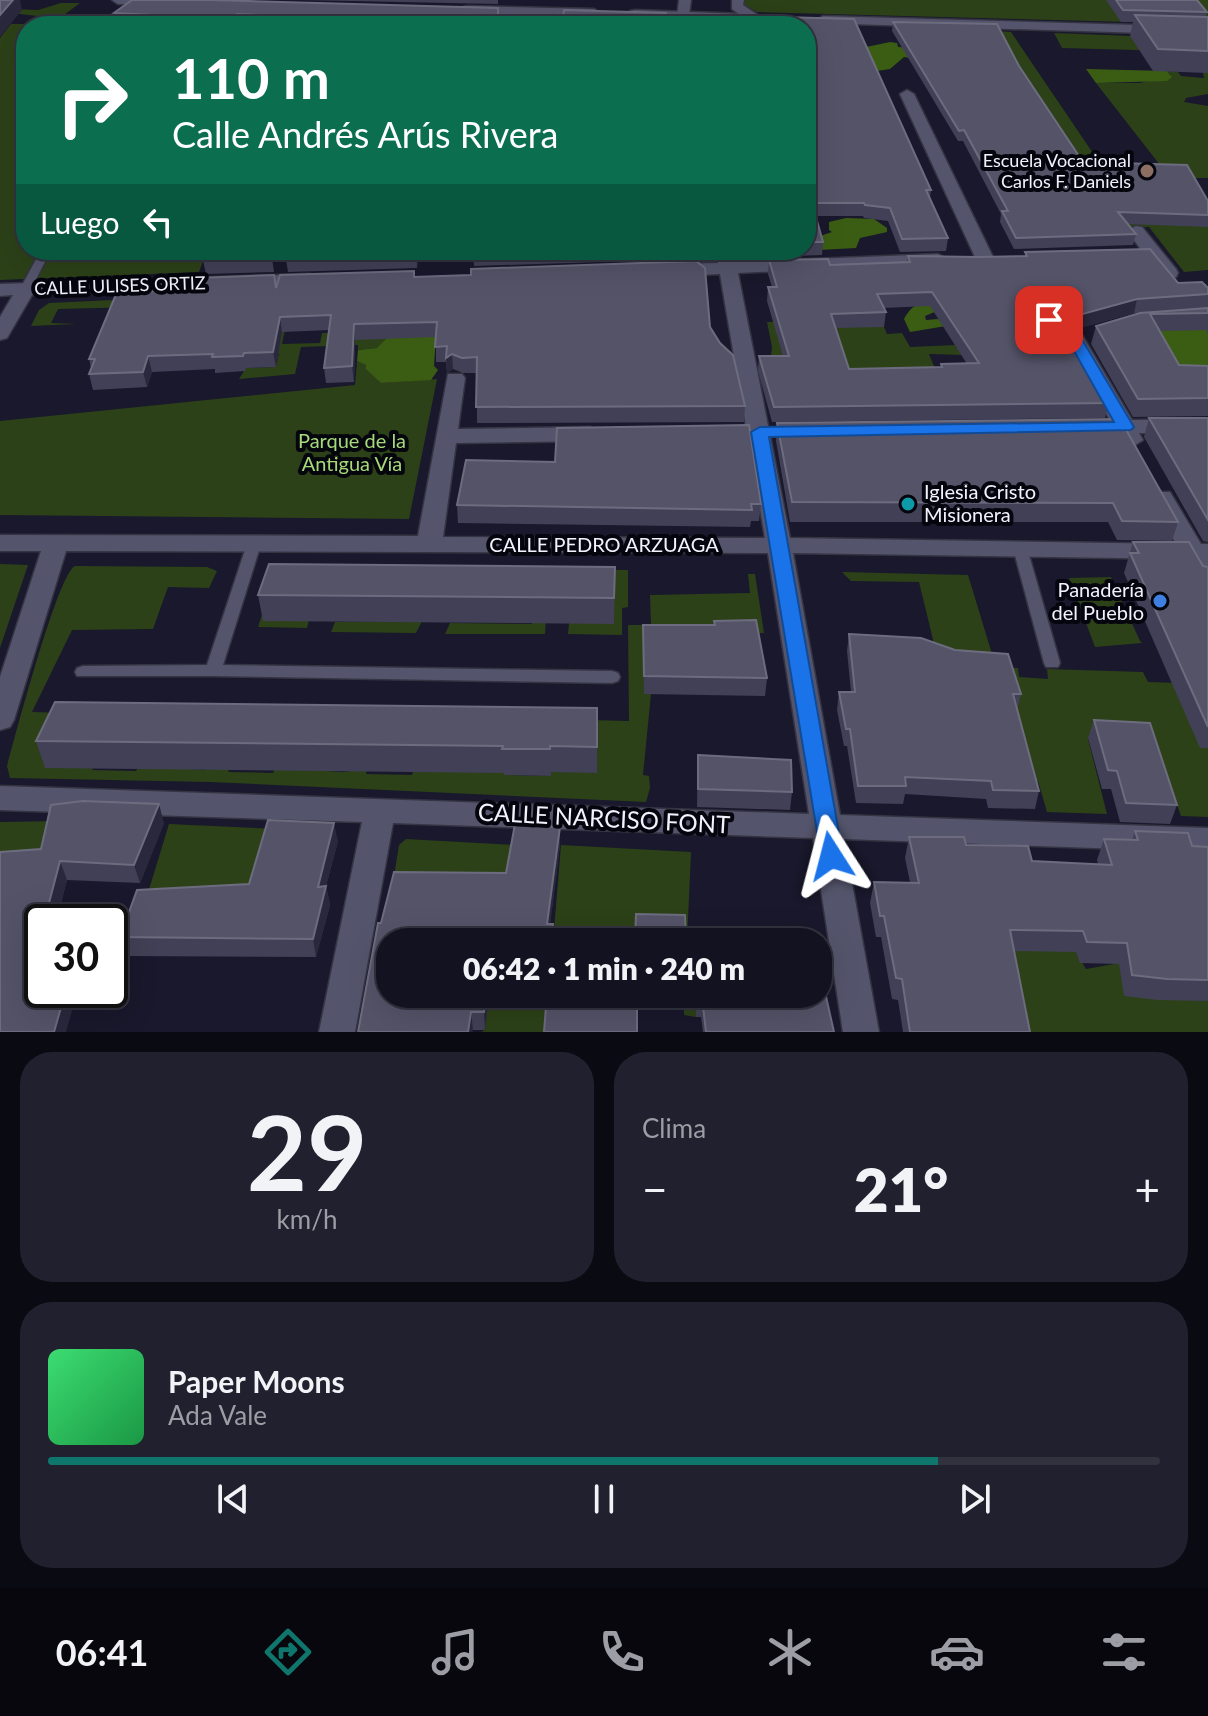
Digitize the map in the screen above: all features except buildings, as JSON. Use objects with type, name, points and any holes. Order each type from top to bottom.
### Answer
[{"type":"street","points":[[118,0],[175,2]]},
{"type":"street","points":[[685,0],[692,15]]},
{"type":"street","points":[[738,0],[736,6],[750,16]]},
{"type":"street","points":[[449,9],[612,14]]},
{"type":"street","points":[[627,14],[712,16]]},
{"type":"street","points":[[816,19],[1208,31]]},
{"type":"street","points":[[816,259],[977,258],[907,94]]},
{"type":"street","points":[[1136,231],[1170,274]]},
{"type":"street","points":[[1122,254],[1152,253]]},
{"type":"street","points":[[659,270],[720,260]]},
{"type":"street","points":[[726,260],[779,545],[861,1032]]},
{"type":"street","name":"CALLE ULISES ORTIZ","points":[[0,290],[328,279]]},
{"type":"street","points":[[0,334],[26,289]]},
{"type":"street","points":[[1049,320],[1058,332],[1085,335],[1146,469],[1200,552],[1208,578]]},
{"type":"street","points":[[429,546],[455,378]]},
{"type":"street","points":[[1069,428],[1208,426]]},
{"type":"street","points":[[448,436],[611,434]]},
{"type":"street","name":"CALLE PEDRO ARZUAGA","points":[[0,543],[779,545],[1200,552]]},
{"type":"street","points":[[0,720],[56,544]]},
{"type":"street","name":"CALLE NARCISO FONT","points":[[0,798],[1208,840]]},
{"type":"street","points":[[337,1032],[380,809]]},
{"type":"lane","points":[[26,289],[41,260]]},
{"type":"lane","points":[[213,670],[254,544]]},
{"type":"lane","points":[[1020,548],[1052,663]]},
{"type":"lane","points":[[83,672],[213,670],[612,677]]},
{"type":"green space","points":[[742,0],[1208,0],[1208,24],[757,12],[741,4]]},
{"type":"green space","points":[[61,3],[80,3],[62,16],[3,12],[8,9],[38,10]]},
{"type":"green space","points":[[11,24],[16,24],[16,260],[203,260],[199,272],[0,280],[0,38]]},
{"type":"green space","points":[[996,31],[1011,32],[1101,165],[1208,227],[1208,270],[1184,272],[1149,227],[1120,228]]},
{"type":"green space","points":[[1054,33],[1208,39],[1208,52],[1062,48]]},
{"type":"green space","points":[[897,43],[898,47],[913,48],[923,60],[904,57],[890,69],[877,71],[866,47]]},
{"type":"green space","points":[[1086,69],[1167,71],[1172,77],[1167,81],[1096,83]]},
{"type":"green space","points":[[1167,71],[1204,78],[1203,72],[1208,72],[1208,94],[1186,98],[1184,102],[1208,106],[1208,178],[1185,178],[1160,165],[1096,83],[1140,83],[1171,75]]},
{"type":"green space","points":[[846,218],[874,219],[887,228],[887,232],[860,238],[856,248],[819,250],[817,237],[832,232],[829,222]]},
{"type":"green space","points":[[157,298],[138,307],[58,309],[51,323],[77,324],[31,326],[39,310],[49,303]]},
{"type":"green space","points":[[928,302],[937,311],[925,316],[926,320],[938,319],[946,326],[910,332],[904,319],[913,307]]},
{"type":"green space","points":[[1208,319],[1208,388],[1153,346],[1143,331]]},
{"type":"green space","points":[[810,321],[884,327],[887,334],[902,333],[910,347],[955,345],[962,355],[929,354],[951,407],[769,371],[772,347],[767,322]]},
{"type":"green space","points":[[286,325],[282,344],[320,343],[322,333],[398,334],[377,348],[358,350],[358,345],[301,347],[295,374],[239,379],[246,368],[276,367],[279,353],[195,350]]},
{"type":"green space","points":[[436,336],[434,366],[438,370],[431,380],[381,383],[366,369],[366,365],[357,361],[358,350],[377,348],[387,338]]},
{"type":"green space","name":"Parque de la Antigua Vía","points":[[357,361],[367,365],[381,383],[437,379],[409,519],[0,515],[0,421],[355,385]]},
{"type":"green space","points":[[0,564],[28,565],[0,648]]},
{"type":"green space","points":[[75,566],[207,567],[217,571],[209,588],[168,587],[153,629],[72,630],[32,712],[126,715],[92,770],[136,771],[139,766],[206,770],[208,766],[230,767],[228,772],[273,773],[275,768],[343,772],[367,769],[366,774],[412,775],[414,769],[437,772],[505,770],[505,775],[550,776],[551,770],[597,773],[549,719],[629,721],[628,625],[651,625],[650,595],[750,593],[748,574],[755,574],[764,633],[652,636],[644,694],[651,694],[643,775],[649,776],[646,802],[210,782],[10,778],[7,766],[38,658],[58,596]]},
{"type":"green space","points":[[287,566],[628,570],[628,607],[622,608],[622,635],[568,634],[569,623],[310,616],[307,628],[258,627],[270,589]]},
{"type":"green space","points":[[842,572],[968,575],[996,667],[1018,668],[1019,677],[1048,679],[1047,669],[1143,672],[1148,682],[1208,684],[1208,817],[1181,816],[1160,757],[1088,739],[1107,814],[1047,812],[1038,781],[1027,781],[936,652],[919,582],[851,581]]},
{"type":"green space","points":[[1111,577],[1142,643],[1095,647],[1069,578]]},
{"type":"green space","points":[[412,617],[424,617],[416,633],[331,632],[335,622],[410,622]]},
{"type":"green space","points":[[533,618],[546,618],[545,634],[445,634],[450,623],[532,624]]},
{"type":"green space","points":[[59,821],[51,855],[0,871],[0,822]]},
{"type":"green space","points":[[169,824],[277,829],[256,893],[143,909]]},
{"type":"green space","points":[[406,839],[516,845],[508,888],[392,889],[399,845]]},
{"type":"green space","points":[[561,845],[691,852],[688,928],[649,928],[636,923],[636,928],[554,928]]},
{"type":"green space","points":[[967,937],[1076,952],[1086,969],[1114,964],[1109,944],[1192,1000],[1208,1001],[1208,1032],[1019,1032]]},
{"type":"green space","points":[[487,1008],[602,1008],[547,1032],[481,1032],[485,1030]]},
{"type":"green space","points":[[684,1008],[696,1008],[696,1017],[684,1015]]},
{"type":"place","name":"Escuela Vocacional Carlos F. Daniels","points":[[1147,171]]},
{"type":"place","name":"Iglesia Cristo Misionera","points":[[908,504]]},
{"type":"place","name":"Panadería del Pueblo","points":[[1160,601]]},
{"type":"route","points":[[831,856],[760,432],[1125,427],[1075,339],[1058,332],[1049,320]]}]
